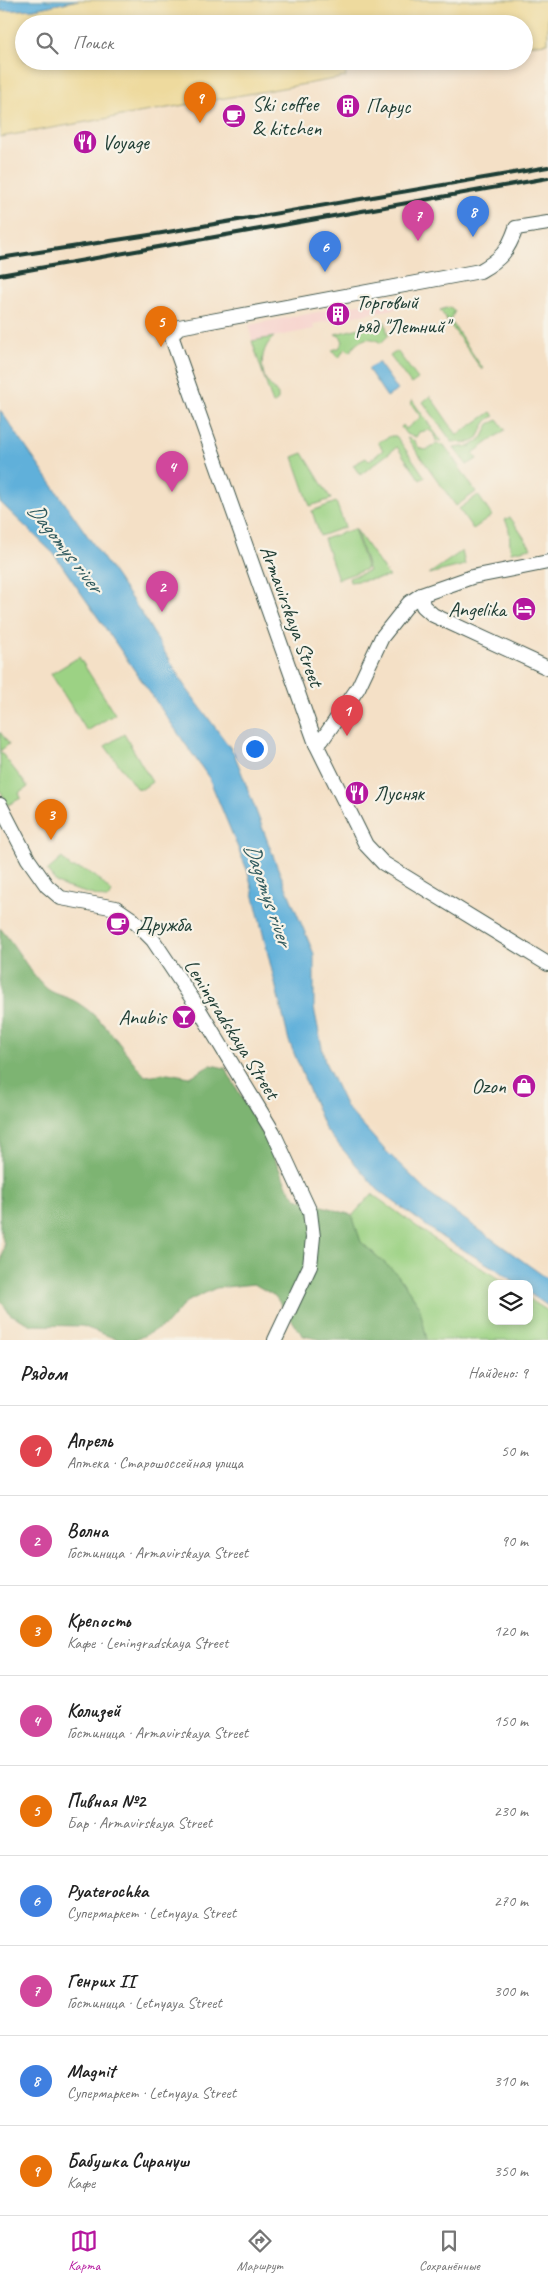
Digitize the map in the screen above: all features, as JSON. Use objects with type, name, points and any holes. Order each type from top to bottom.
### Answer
[{"type":"street","name":"Armavirskaya Street","points":[[548,223],[516,228],[511,244],[498,261],[480,271],[179,327],[174,332],[172,338],[316,744],[366,845],[383,863],[548,964]]},
{"type":"street","points":[[316,744],[322,740],[347,707],[382,637],[395,618],[421,595],[472,577],[548,562]]},
{"type":"street","points":[[421,595],[423,606],[433,615],[548,668]]},
{"type":"street","name":"Leningradskaya Street","points":[[0,805],[28,860],[47,886],[61,898],[116,908],[132,919],[153,940],[197,1006],[273,1132],[310,1212],[313,1236],[310,1266],[275,1340]]},
{"type":"shaded area","name":"Торговый ряд \"Летний\"","points":[[397,297],[399,308],[313,324],[314,329],[252,341],[249,325]]},
{"type":"green space","points":[[450,307],[455,311],[450,320],[482,370],[440,310]]},
{"type":"green space","points":[[385,322],[388,336],[381,343],[372,339],[364,340],[356,344],[350,352],[345,348],[339,358],[332,350],[339,348],[343,342],[341,337],[335,334]]},
{"type":"green space","points":[[274,337],[265,349],[262,364],[265,378],[278,395],[278,400],[273,404],[252,341]]},
{"type":"green space","points":[[397,351],[418,379],[411,384],[390,356]]},
{"type":"green space","points":[[430,396],[457,435],[491,412],[495,416],[487,421],[476,440],[472,442],[452,442],[423,402]]},
{"type":"green space","points":[[412,400],[441,441],[436,441],[434,434],[429,430],[419,432],[416,437],[406,434],[401,427],[403,425],[406,429],[421,417],[411,404]]},
{"type":"green space","points":[[498,420],[505,430],[473,453],[477,459],[467,465],[454,448],[471,446],[483,437],[489,424]]},
{"type":"green space","points":[[391,436],[396,436],[425,477],[420,480],[397,447],[360,475],[353,465],[366,458],[369,461],[383,450],[378,442]]},
{"type":"green space","points":[[407,438],[415,441],[418,447],[423,450],[429,449],[435,444],[444,445],[476,492],[456,506]]},
{"type":"green space","points":[[303,453],[331,499],[310,506],[293,457]]},
{"type":"green space","points":[[478,495],[492,516],[473,529],[459,509]]},
{"type":"green space","points":[[336,502],[345,527],[320,536],[312,511]]},
{"type":"green space","points":[[510,517],[531,548],[511,552],[505,520]]},
{"type":"green space","points":[[355,528],[389,577],[350,582],[349,578],[369,571]]},
{"type":"green space","points":[[354,529],[367,569],[338,579],[324,539]]},
{"type":"green space","points":[[462,551],[465,565],[429,574]]},
{"type":"green space","points":[[79,657],[115,714],[87,731],[51,674]]},
{"type":"green space","points":[[0,732],[9,744],[0,751]]},
{"type":"green space","points":[[124,734],[152,782],[142,789],[136,788],[105,746]]},
{"type":"green space","points":[[0,751],[28,787],[19,793],[21,798],[8,805],[0,790]]},
{"type":"green space","points":[[62,858],[71,868],[89,872],[112,893],[107,899],[57,883],[47,871]]},
{"type":"green space","points":[[0,928],[44,986],[78,1003],[98,1018],[145,1076],[168,1073],[190,1077],[211,1065],[225,1068],[265,1138],[286,1184],[296,1198],[352,1215],[361,1242],[397,1274],[419,1305],[427,1340],[324,1340],[303,1336],[275,1296],[254,1284],[216,1288],[186,1302],[166,1325],[135,1340],[119,1340],[82,1326],[32,1325],[10,1314],[0,1300],[0,1270],[4,1245],[0,1227]]},
{"type":"green space","points":[[372,1194],[441,1244],[501,1280],[488,1280],[488,1325],[533,1325],[533,1302],[548,1311],[548,1340],[427,1340],[419,1305],[397,1274],[361,1242],[352,1216]]},
{"type":"sand","points":[[78,0],[548,0],[548,43],[533,44],[533,15],[15,15],[15,70],[350,70],[345,71],[346,77],[0,137],[0,11],[34,9]]},
{"type":"water","points":[[0,0],[78,0],[34,9],[0,11]]},
{"type":"water","points":[[378,362],[398,390],[387,397],[368,369]]},
{"type":"water","name":"Dagomys river","points":[[0,410],[144,617],[184,685],[234,753],[277,866],[314,954],[314,1008],[325,1062],[346,1107],[384,1149],[432,1196],[548,1279],[548,1306],[533,1296],[533,1280],[512,1280],[443,1238],[378,1190],[325,1129],[289,1041],[248,872],[209,778],[54,554],[0,502]]},
{"type":"railway","points":[[0,258],[162,233],[548,167]]},
{"type":"railway","points":[[0,275],[548,178]]},
{"type":"place","name":"Парус","points":[[348,106]]},
{"type":"place","name":"Ski coffee & kitchen","points":[[234,116]]},
{"type":"place","name":"Бабушка Сирануш","points":[[200,123]]},
{"type":"place","name":"Voyage","points":[[85,142]]},
{"type":"place","name":"Magnit","points":[[473,237]]},
{"type":"place","name":"Генрих II","points":[[418,241]]},
{"type":"place","name":"Pyaterochka","points":[[325,272]]},
{"type":"place","name":"Торговый ряд \"Летний\"","points":[[338,314]]},
{"type":"place","name":"Пивная №2","points":[[161,347]]},
{"type":"place","name":"Колизей","points":[[172,492]]},
{"type":"place","name":"Angelika","points":[[524,609]]},
{"type":"place","name":"Волна","points":[[162,612]]},
{"type":"place","name":"Апрель","points":[[347,736]]},
{"type":"place","name":"Лусняк","points":[[357,793]]},
{"type":"place","name":"Крепость","points":[[51,840]]},
{"type":"place","name":"Дружба","points":[[118,924]]},
{"type":"place","name":"Anubis","points":[[184,1017]]},
{"type":"place","name":"Ozon","points":[[524,1086]]}]
